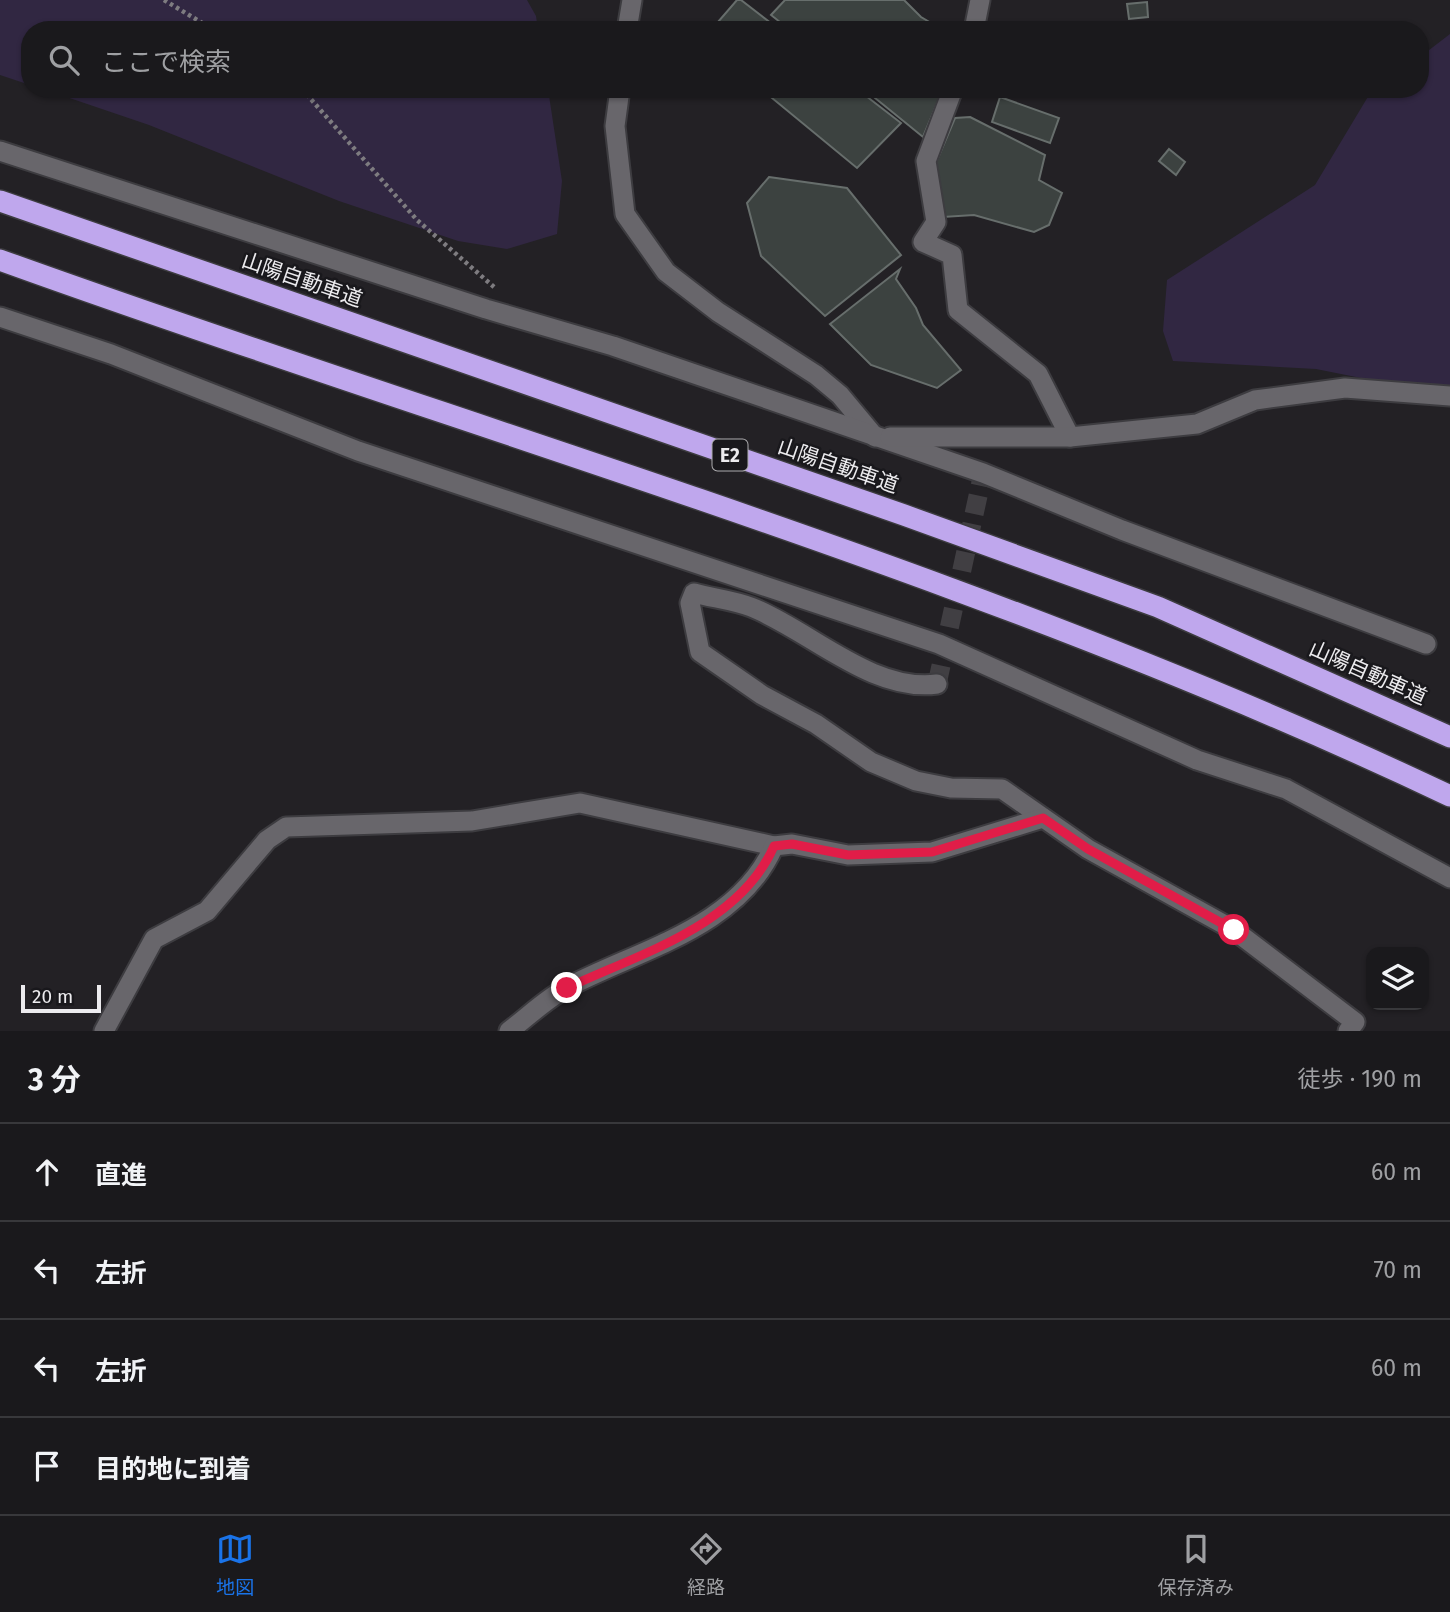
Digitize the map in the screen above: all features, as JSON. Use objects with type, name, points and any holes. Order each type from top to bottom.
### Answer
[{"type":"highway","name":"山陽自動車道","points":[[0,201],[904,515],[1158,607],[1450,737]]},
{"type":"highway","points":[[0,260],[916,576],[1142,660],[1450,796]]},
{"type":"street","points":[[628,21],[632,0]]},
{"type":"street","points":[[976,21],[980,0]]},
{"type":"street","points":[[619,98],[615,126],[625,214],[666,272],[718,312],[816,375],[841,395],[875,438]]},
{"type":"street","points":[[950,98],[926,161],[936,222],[923,242],[952,255],[958,310],[1038,374],[1070,437]]},
{"type":"street","points":[[0,151],[486,309],[613,346],[983,473],[1122,530],[1426,644]]},
{"type":"street","points":[[0,317],[111,354],[358,452],[703,563],[939,644],[1197,760],[1286,789],[1450,878]]},
{"type":"street","points":[[875,438],[1070,437],[1197,424],[1255,400],[1345,388],[1450,396]]},
{"type":"street","points":[[937,684],[915,687],[843,659],[752,607],[694,593],[690,603],[700,653],[762,695],[816,724],[882,767],[916,781],[951,788],[1002,789],[1088,849],[1234,930],[1355,1022],[1348,1031]]},
{"type":"street","points":[[104,1031],[154,939],[207,911],[267,840],[286,827],[472,821],[580,803],[774,846],[792,844],[848,855],[932,852],[1043,818]]},
{"type":"street","points":[[509,1031],[567,988],[699,925],[739,896],[768,860],[774,846]]},
{"type":"path","points":[[164,0],[199,21]]},
{"type":"path","points":[[310,98],[417,220],[500,292]]},
{"type":"shaded area","points":[[0,0],[527,0],[537,21],[21,21],[21,82],[0,75]]},
{"type":"shaded area","points":[[1450,34],[1450,393],[1441,394],[1316,369],[1173,361],[1163,331],[1167,280],[1315,185],[1367,98],[1429,98],[1429,50]]},
{"type":"shaded area","points":[[70,98],[549,98],[562,181],[557,234],[507,249],[458,241],[339,201],[149,125]]},
{"type":"building","points":[[737,0],[741,0],[768,21],[719,21]]},
{"type":"building","points":[[785,0],[904,0],[928,21],[779,21],[771,15]]},
{"type":"building","points":[[1147,2],[1148,17],[1129,19],[1127,4]]},
{"type":"building","points":[[772,98],[869,98],[901,123],[857,168]]},
{"type":"building","points":[[875,98],[939,98],[923,137]]},
{"type":"building","points":[[1000,98],[1059,118],[1050,143],[992,122]]},
{"type":"building","points":[[970,117],[1045,155],[1039,180],[1062,193],[1049,225],[1034,232],[974,215],[943,217],[935,165],[955,118]]},
{"type":"building","points":[[1169,149],[1185,162],[1176,175],[1159,161]]},
{"type":"building","points":[[769,177],[847,188],[901,255],[825,316],[761,256],[747,203]]},
{"type":"building","points":[[900,269],[896,279],[916,308],[923,325],[961,370],[937,388],[871,365],[830,324]]},
{"type":"tunnel","points":[[937,684],[983,473]]},
{"type":"route","points":[[567,988],[699,925],[739,896],[768,860],[774,846],[792,844],[848,855],[932,852],[1043,818],[1088,849],[1234,930]]}]
